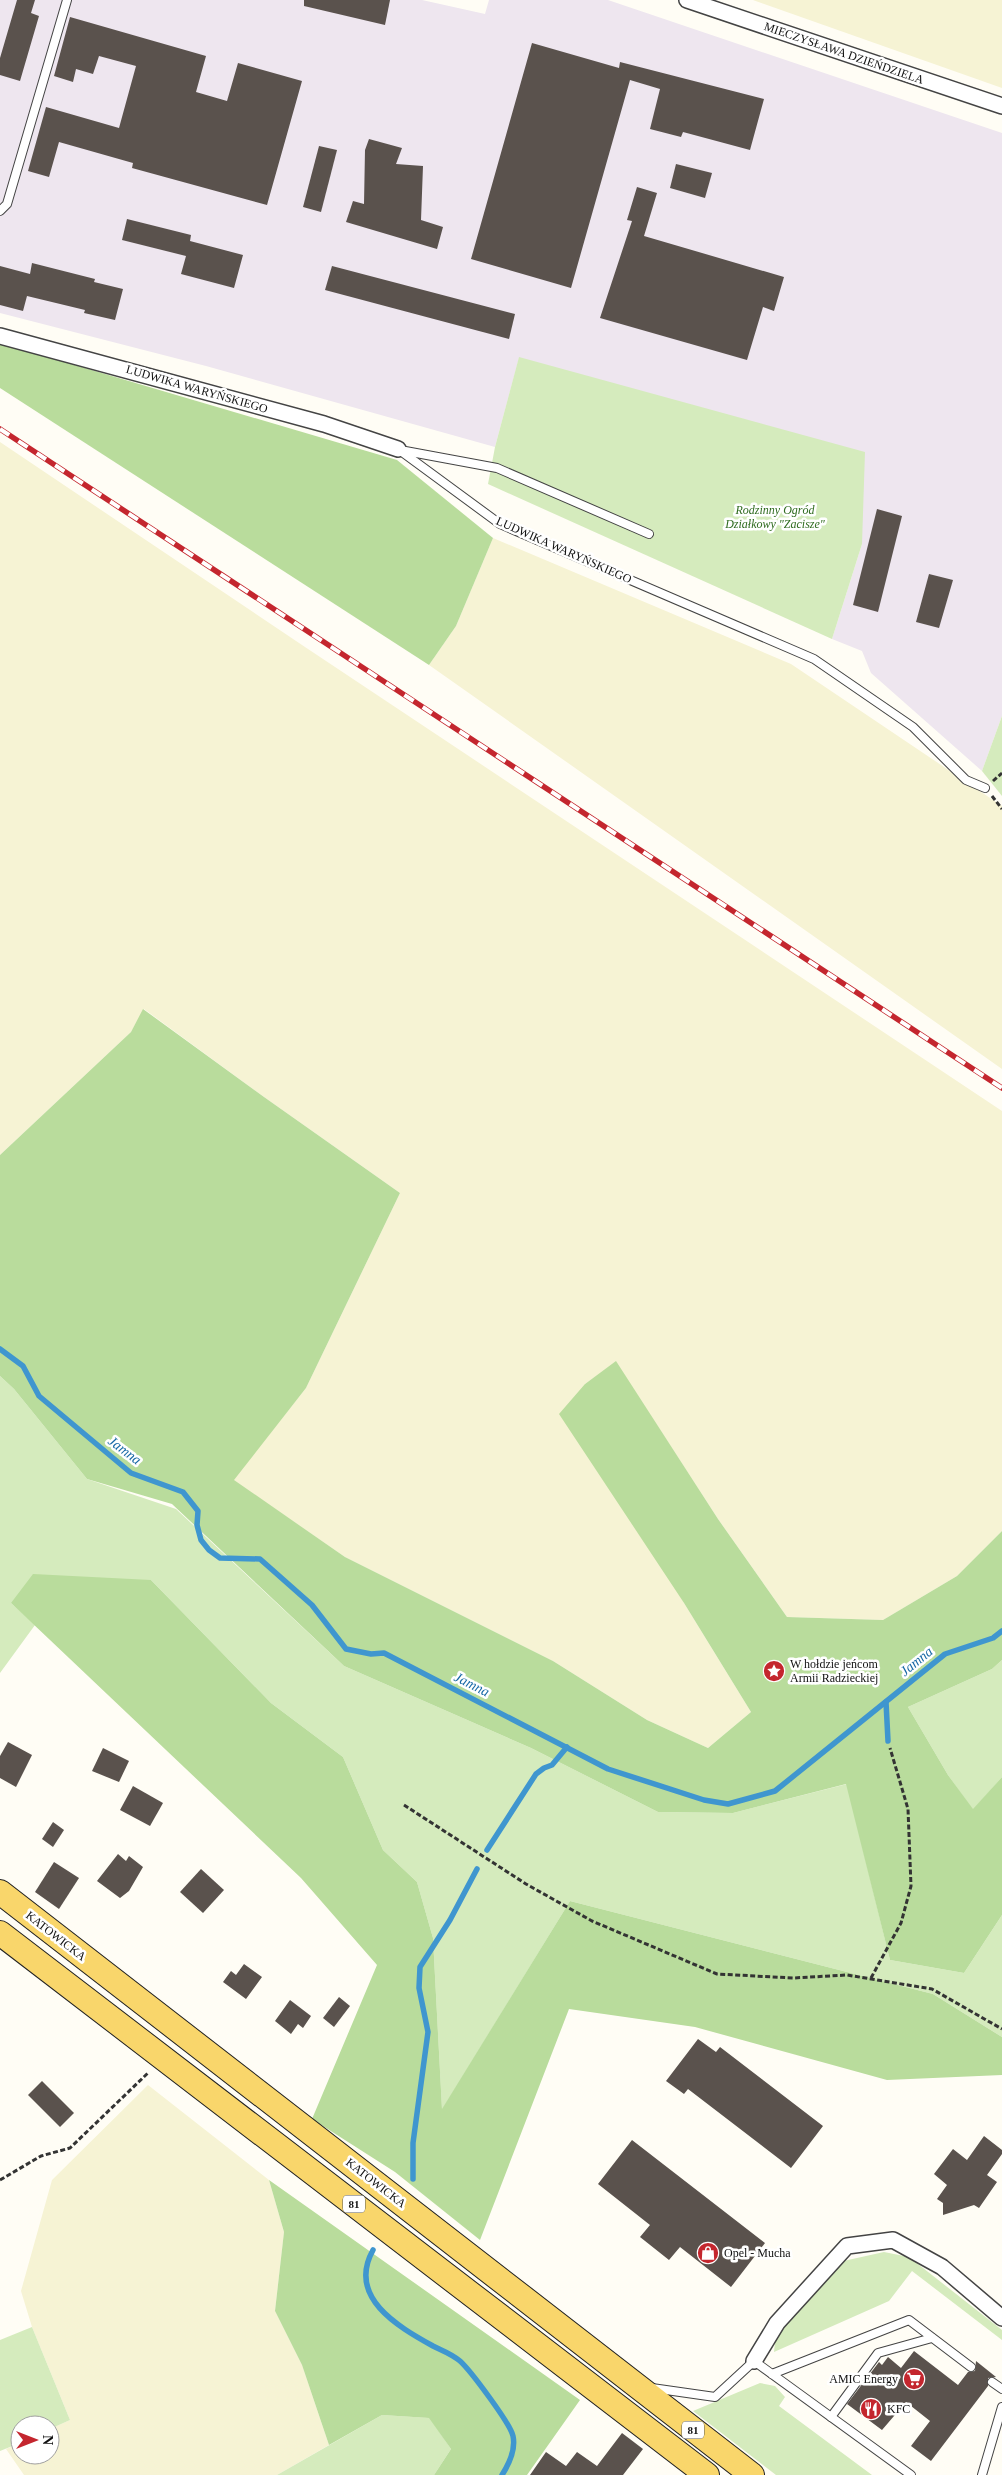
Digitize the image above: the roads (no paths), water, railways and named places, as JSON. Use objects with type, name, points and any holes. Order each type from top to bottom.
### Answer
[{"type":"main road","name":"KATOWICKA","points":[[0,1892],[752,2475]]},
{"type":"main road","name":"81","points":[[0,1933],[707,2475]]},
{"type":"street","name":"MIECZYSŁAWA DZIEŃDZIELA","points":[[687,0],[1002,106]]},
{"type":"street","name":"LUDWIKA WARYŃSKIEGO","points":[[0,336],[324,424],[398,449]]},
{"type":"street","points":[[754,2361],[778,2323],[848,2246],[893,2240],[942,2267],[1002,2318]]},
{"type":"lane","points":[[0,211],[7,204],[67,0]]},
{"type":"lane","points":[[398,449],[496,468],[649,534]]},
{"type":"lane","name":"LUDWIKA WARYŃSKIEGO","points":[[398,449],[500,524],[814,660],[913,727],[966,780],[985,788]]},
{"type":"lane","points":[[772,2374],[909,2320],[971,2367]]},
{"type":"lane","points":[[831,2417],[878,2353],[932,2338]]},
{"type":"lane","points":[[635,2385],[715,2397],[754,2361],[911,2475]]},
{"type":"lane","points":[[992,2382],[1002,2389]]},
{"type":"lane","points":[[982,2475],[1002,2407]]},
{"type":"waterway","name":"Jamna","points":[[0,1349],[23,1366],[39,1396],[131,1473],[183,1492],[198,1511],[197,1525],[201,1540],[209,1550],[220,1558],[260,1559],[312,1605],[346,1649],[371,1654],[384,1653],[608,1769],[704,1800],[728,1804],[775,1791],[945,1654],[993,1638],[1002,1631]]},
{"type":"waterway","points":[[886,1702],[888,1741]]},
{"type":"waterway","points":[[487,1850],[536,1774],[552,1765],[567,1747]]},
{"type":"waterway","points":[[413,2179],[413,2143],[428,2032],[419,1988],[420,1967],[450,1920],[477,1869]]},
{"type":"waterway","points":[[373,2250],[367,2267],[366,2282],[371,2296],[380,2308],[405,2329],[460,2361],[505,2420],[514,2441],[513,2452],[502,2475]]},
{"type":"railway","points":[[0,429],[1002,1088]]},
{"type":"place","name":"W hołdzie jeńcom Armii Radzieckiej","points":[[774,1671]]},
{"type":"place","name":"Opel - Mucha","points":[[708,2253]]},
{"type":"place","name":"AMIC Energy","points":[[914,2379]]},
{"type":"place","name":"KFC","points":[[871,2409]]},
{"type":"park label","name":"Rodzinny Ogród Działkowy \"Zacisze\"","points":[[775,517]]}]
